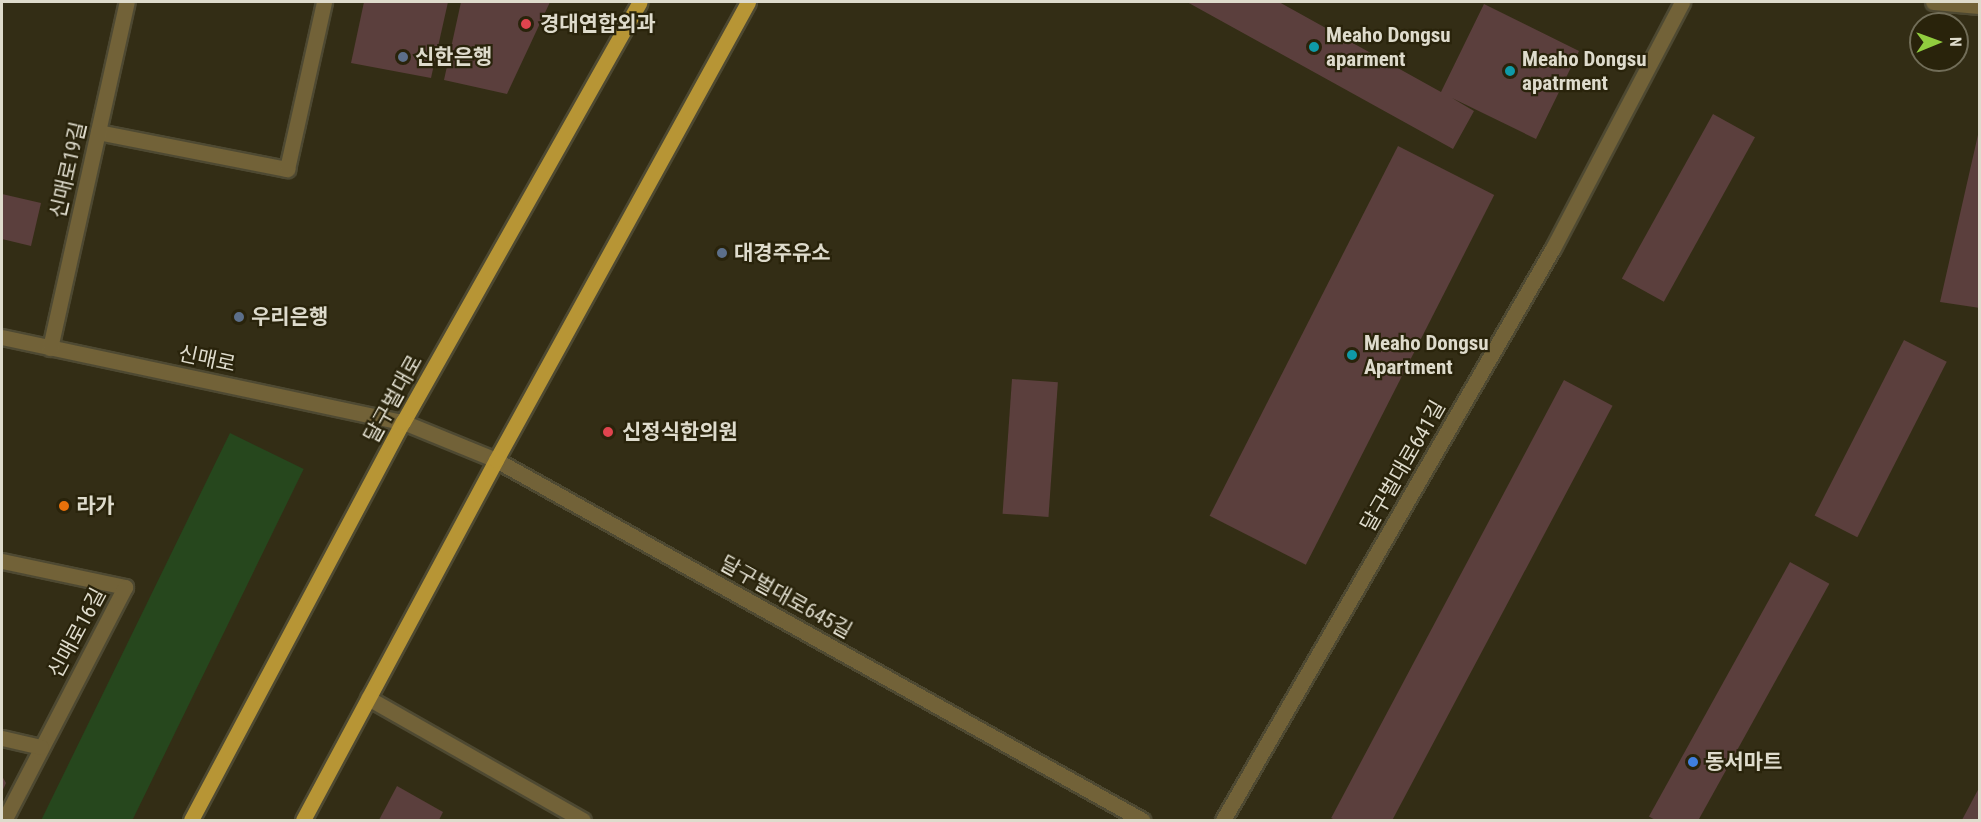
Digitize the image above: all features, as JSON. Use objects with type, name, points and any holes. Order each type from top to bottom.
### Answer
[{"type":"main road","name":"달구벌대로","points":[[191,820],[403,422],[640,2]]},
{"type":"main road","points":[[303,820],[496,460],[748,2]]},
{"type":"street","name":"신매로19길","points":[[50,348],[127,2]]},
{"type":"street","points":[[98,132],[287,169],[324,2]]},
{"type":"street","name":"달구벌대로641길","points":[[1223,820],[1553,248],[1682,2]]},
{"type":"street","points":[[1933,2],[1980,6]]},
{"type":"street","name":"신매로","points":[[2,338],[403,422]]},
{"type":"street","name":"달구벌대로645길","points":[[403,422],[496,460],[1142,820]]},
{"type":"street","name":"신매로16길","points":[[2,561],[124,587],[4,820]]},
{"type":"street","points":[[368,698],[583,820]]},
{"type":"street","points":[[2,738],[41,747]]},
{"type":"green space","points":[[230,433],[304,469],[132,820],[41,820]]},
{"type":"building","points":[[364,2],[448,2],[431,78],[351,63]]},
{"type":"building","points":[[461,2],[550,2],[507,94],[444,80]]},
{"type":"building","points":[[1187,2],[1279,2],[1441,92],[1484,4],[1579,51],[1536,139],[1452,98],[1474,111],[1453,149]]},
{"type":"building","points":[[1713,114],[1755,137],[1664,302],[1622,278]]},
{"type":"building","points":[[1980,126],[1980,308],[1940,302]]},
{"type":"building","name":"Meaho Dongsu Apartment","points":[[1398,146],[1494,195],[1306,565],[1210,516]]},
{"type":"building","points":[[2,194],[41,203],[31,246],[2,239]]},
{"type":"building","points":[[1904,340],[1947,362],[1857,537],[1815,516]]},
{"type":"building","points":[[1012,379],[1058,382],[1048,517],[1003,514]]},
{"type":"building","points":[[1564,380],[1613,406],[1392,820],[1335,820],[1331,818]]},
{"type":"building","points":[[1790,562],[1829,584],[1698,820],[1655,820],[1649,817]]},
{"type":"building","points":[[2,776],[6,783],[2,792]]},
{"type":"building","points":[[397,786],[443,812],[439,820],[379,820]]},
{"type":"building","points":[[1980,786],[1980,820],[1962,820]]},
{"type":"place","name":"경대연합외과","points":[[526,24]]},
{"type":"place","name":"Meaho Dongsu aparment","points":[[1314,47]]},
{"type":"place","name":"신한은행","points":[[403,57]]},
{"type":"place","name":"Meaho Dongsu apatrment","points":[[1510,71]]},
{"type":"place","name":"대경주유소","points":[[722,253]]},
{"type":"place","name":"우리은행","points":[[239,317]]},
{"type":"place","name":"Meaho Dongsu Apartment","points":[[1352,355]]},
{"type":"place","name":"신정식한의원","points":[[608,432]]},
{"type":"place","name":"라가","points":[[64,506]]},
{"type":"place","name":"동서마트","points":[[1693,762]]}]
